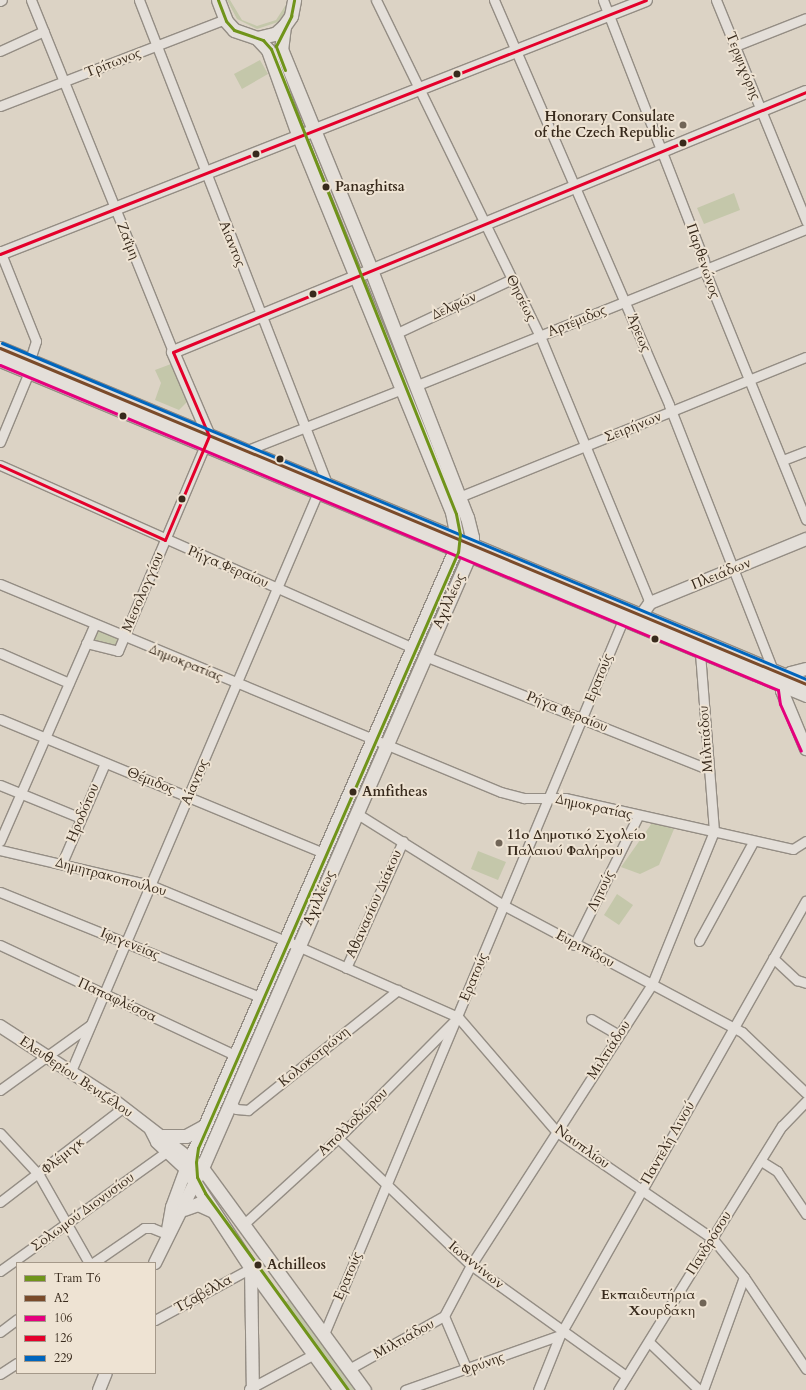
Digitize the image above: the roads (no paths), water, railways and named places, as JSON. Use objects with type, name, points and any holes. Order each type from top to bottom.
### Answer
[{"type":"main road","points":[[218,0],[226,19],[239,33],[258,38],[274,34],[284,26]]},
{"type":"main road","name":"Αχιλλέως","points":[[188,1164],[456,545],[452,512],[409,387],[395,334],[316,130],[281,49],[284,26],[291,16],[294,0]]},
{"type":"main road","name":"Αχιλλέως","points":[[202,1168],[470,551],[470,525],[459,497],[357,276],[299,137],[268,50],[258,38]]},
{"type":"main road","points":[[0,348],[29,366],[456,545],[623,620],[700,652],[786,681],[806,684]]},
{"type":"main road","points":[[0,360],[29,366]]},
{"type":"main road","points":[[207,441],[244,451],[323,489]]},
{"type":"main road","points":[[470,551],[641,616],[773,670],[806,695]]},
{"type":"main road","points":[[163,1136],[186,1136],[204,1126]]},
{"type":"main road","name":"Ελευθερίου Βενιζέλου","points":[[188,1164],[195,1184],[211,1210],[251,1268],[340,1390]]},
{"type":"main road","name":"Ελευθερίου Βενιζέλου","points":[[202,1168],[245,1223],[364,1390]]},
{"type":"main road","points":[[184,1210],[198,1204],[211,1210]]},
{"type":"street","name":"Ζαΐμη","points":[[31,0],[173,352],[207,441]]},
{"type":"street","name":"Αίαντος","points":[[71,1072],[103,994],[278,588],[323,489],[304,427],[139,0]]},
{"type":"street","name":"Θησέως","points":[[376,0],[418,90],[540,336],[650,603]]},
{"type":"street","name":"Άρεως","points":[[494,0],[576,186],[672,411],[731,570],[773,670]]},
{"type":"street","name":"Παρθενώνος","points":[[603,0],[707,269],[707,276],[748,381],[783,460],[806,520]]},
{"type":"street","points":[[0,442],[29,366],[36,341],[0,253],[646,0]]},
{"type":"street","name":"Τερψιχόρης","points":[[716,0],[806,221]]},
{"type":"street","points":[[735,46],[806,18]]},
{"type":"street","name":"Τρίτωνος","points":[[0,106],[226,19]]},
{"type":"street","points":[[0,51],[44,31]]},
{"type":"street","points":[[173,352],[806,92]]},
{"type":"street","name":"Αρτέμιδος","points":[[244,451],[540,336],[806,229]]},
{"type":"street","name":"Δελφών","points":[[395,334],[512,279]]},
{"type":"street","name":"Σειρήνων","points":[[459,497],[806,357]]},
{"type":"street","name":"Μεσολογγίου","points":[[86,643],[112,652],[118,651],[207,441]]},
{"type":"street","points":[[783,460],[806,451]]},
{"type":"street","name":"Ρήγα Φεραίου","points":[[0,466],[412,648]]},
{"type":"street","name":"Πλειάδων","points":[[650,603],[806,539]]},
{"type":"street","name":"Δημοκρατίας","points":[[0,584],[94,626],[501,792],[524,798],[551,797],[714,831],[753,842],[793,849],[806,841]]},
{"type":"street","points":[[641,616],[650,603]]},
{"type":"street","name":"Ερατούς","points":[[324,1334],[551,797],[623,620]]},
{"type":"street","points":[[0,841],[94,626]]},
{"type":"street","name":"Μιλτιάδου","points":[[349,1369],[444,1316],[471,1265],[652,984],[714,831],[700,652]]},
{"type":"street","points":[[0,653],[68,683]]},
{"type":"street","name":"Ρήγα Φεραίου","points":[[425,656],[708,768]]},
{"type":"street","points":[[806,669],[786,681],[785,702],[806,749]]},
{"type":"street","name":"Θέμιδος","points":[[0,719],[189,796],[323,853]]},
{"type":"street","name":"Ηροδότου","points":[[62,863],[105,763]]},
{"type":"street","points":[[0,785],[81,818]]},
{"type":"street","name":"Ευριπίδου","points":[[356,813],[505,906],[574,945],[652,984],[734,1028],[806,1093]]},
{"type":"street","name":"Λητούς","points":[[574,945],[638,816]]},
{"type":"street","name":"Αθανασίου Διάκου","points":[[346,968],[403,841]]},
{"type":"street","points":[[699,941],[753,842]]},
{"type":"street","name":"Δημητρακοπούλου","points":[[0,850],[62,863],[150,885],[285,940]]},
{"type":"street","name":"Ιφιγενείας","points":[[0,892],[260,997]]},
{"type":"street","name":"Παντελή Λινού","points":[[538,1390],[561,1332],[806,901]]},
{"type":"street","name":"Ναυπλίου","points":[[285,940],[458,1017],[557,1132],[712,1238],[744,1277],[806,1369]]},
{"type":"street","name":"Παπαφλέσσα","points":[[0,945],[235,1054]]},
{"type":"street","points":[[773,958],[797,980],[806,983]]},
{"type":"street","name":"Κολοκοτρώνη","points":[[230,1102],[236,1109],[248,1110],[398,990]]},
{"type":"street","name":"Απολλοδώρου","points":[[245,1223],[338,1138],[458,1017]]},
{"type":"street","points":[[591,1019],[619,1035]]},
{"type":"street","points":[[0,1090],[90,1025]]},
{"type":"street","name":"Ελευθερίου Βενιζέλου","points":[[0,1026],[124,1107],[151,1130],[163,1136],[188,1164]]},
{"type":"street","name":"Πανδρόσου","points":[[618,1390],[782,1126],[806,1101]]},
{"type":"street","name":"Φλέμιγκ","points":[[0,1202],[39,1175],[124,1107]]},
{"type":"street","name":"Ελευθερίου Βενιζέλου","points":[[151,1130],[166,1152],[188,1164],[202,1168]]},
{"type":"street","points":[[0,1133],[39,1175],[68,1223],[88,1262]]},
{"type":"street","name":"Ιωαννίνων","points":[[338,1138],[471,1265],[561,1332],[626,1376]]},
{"type":"street","name":"Σολωμού Διονυσίου","points":[[0,1272],[166,1152]]},
{"type":"street","points":[[761,1161],[777,1171],[806,1214]]},
{"type":"street","name":"Αχιλλέως","points":[[168,1234],[172,1207],[188,1164]]},
{"type":"street","name":"Αχιλλέως","points":[[155,1262],[168,1234],[184,1210],[202,1168]]},
{"type":"street","points":[[94,1262],[144,1228],[152,1228],[168,1234]]},
{"type":"street","points":[[251,1268],[251,1389],[314,1354]]},
{"type":"street","name":"Τζαβέλλα","points":[[156,1319],[251,1268]]},
{"type":"street","points":[[703,1390],[744,1277]]},
{"type":"street","points":[[444,1316],[467,1370]]},
{"type":"street","points":[[0,1332],[16,1320]]},
{"type":"street","name":"Φρύνης","points":[[405,1390],[467,1370],[561,1332]]},
{"type":"street","points":[[649,1342],[699,1390]]},
{"type":"street","points":[[0,1374],[16,1364]]},
{"type":"street","points":[[99,1390],[106,1374]]},
{"type":"tram line","name":"Τ6","points":[[218,0],[226,21],[234,30],[263,40],[271,49],[456,514],[460,534],[458,552],[198,1148],[196,1162],[197,1177],[205,1193],[348,1390]]},
{"type":"tram line","name":"Τ6","points":[[285,70],[276,46],[291,16],[294,0]]},
{"type":"place","name":"Honorary Consulate of the Czech Republic","points":[[683,125]]},
{"type":"place","name":"Panaghitsa","points":[[326,187]]},
{"type":"place","name":"Amfitheas","points":[[353,792]]},
{"type":"place","name":"11ο Δημοτικό Σχολείο Παλαιού Φαλήρου","points":[[499,843]]},
{"type":"place","name":"Achilleos","points":[[258,1265]]},
{"type":"place","name":"Εκπαιδευτήρια Χουρδάκη","points":[[703,1303]]}]
